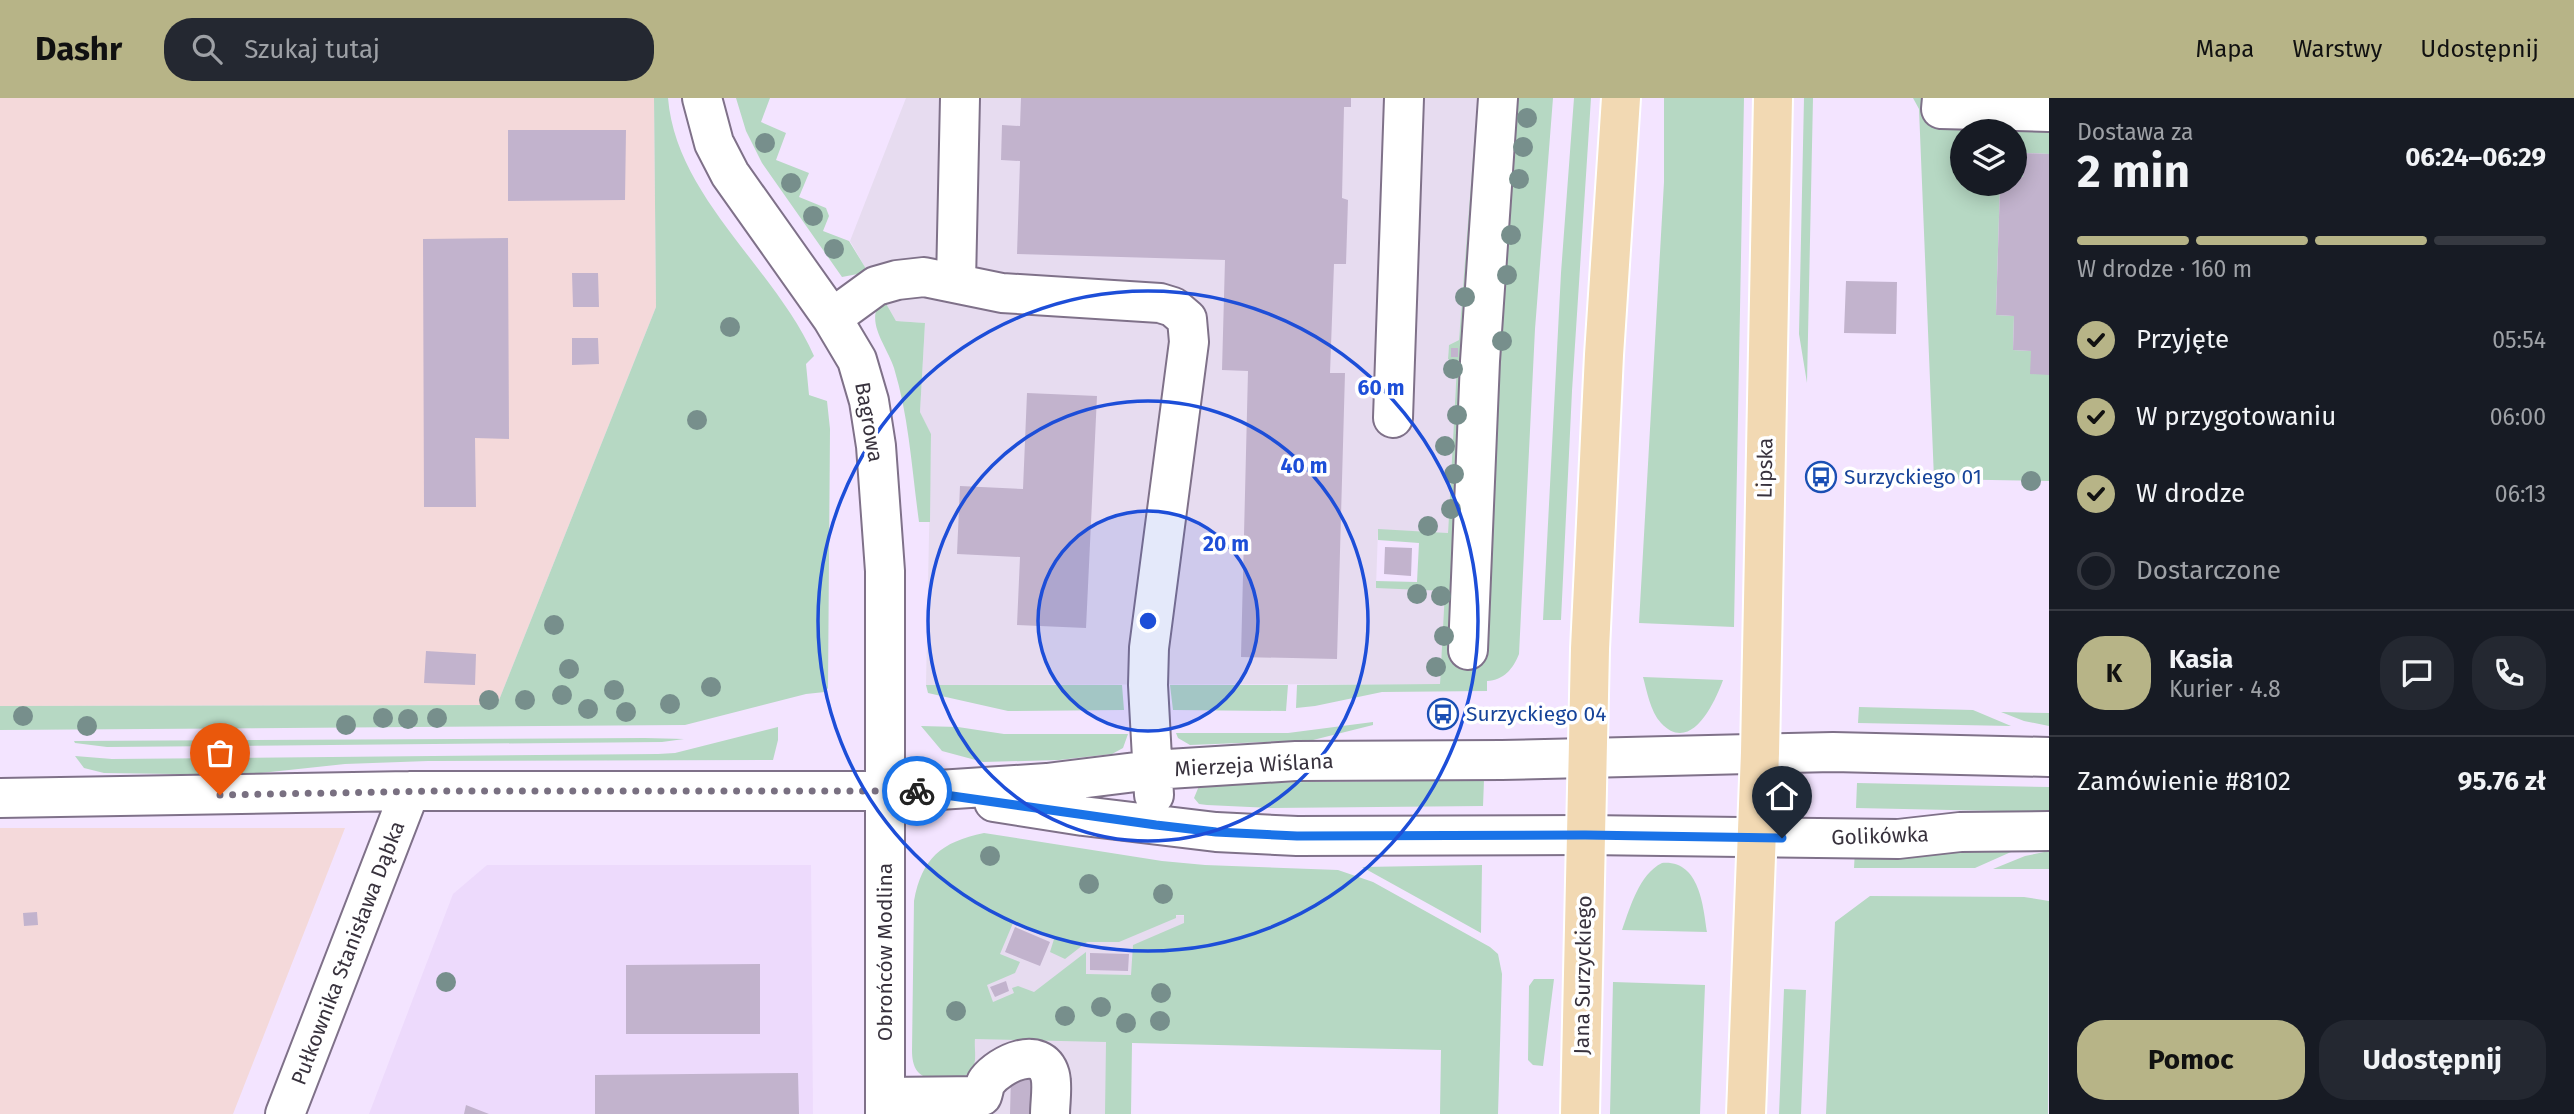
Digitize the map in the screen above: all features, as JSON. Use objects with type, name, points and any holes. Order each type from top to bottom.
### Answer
[{"type":"main road","points":[[1585,835],[1604,355],[1621,98]]},
{"type":"main road","name":"Lipska","points":[[1758,838],[1773,98]]},
{"type":"main road","name":"Jana Surzyckiego","points":[[1580,1114],[1585,835]]},
{"type":"main road","points":[[1746,1114],[1758,838]]},
{"type":"street","name":"Bagrowa","points":[[702,98],[714,144],[730,174],[832,318],[857,360],[869,401],[876,446],[884,571],[885,791]]},
{"type":"street","points":[[956,282],[960,98]]},
{"type":"street","points":[[1393,418],[1404,98]]},
{"type":"street","points":[[1468,650],[1480,361],[1498,98]]},
{"type":"street","points":[[1942,98],[1941,109],[2049,113]]},
{"type":"street","points":[[832,318],[876,286],[924,277],[1002,293],[1160,303],[1173,307],[1187,319],[1189,342],[1149,648],[1148,685],[1156,825]]},
{"type":"street","points":[[1587,757],[1833,752],[2049,757]]},
{"type":"street","name":"Mierzeja Wiślana","points":[[0,798],[410,792],[923,791],[1047,783],[1153,770],[1296,761],[1587,757]]},
{"type":"street","name":"Obrońców Modlina","points":[[885,791],[885,1105]]},
{"type":"street","name":"Mierzeja Wiślana","points":[[923,791],[1216,832],[1297,836],[1585,835]]},
{"type":"street","name":"Pułkownika Stanisława Dąbka","points":[[285,1114],[410,792]]},
{"type":"street","name":"Golikówka","points":[[1585,835],[1898,839],[1960,832],[2049,831]]},
{"type":"street","points":[[885,1105],[986,1105],[986,1083],[1003,1066],[1013,1061],[1035,1060],[1043,1064],[1051,1077],[1050,1114]]},
{"type":"street","points":[[1013,1061],[1022,1064],[1031,1077],[1031,1114]]},
{"type":"shaded area","points":[[0,98],[654,98],[656,307],[497,705],[0,706]]},
{"type":"shaded area","points":[[906,98],[1478,98],[1459,340],[1449,345],[1448,359],[1457,365],[1448,533],[1378,530],[1376,587],[1446,591],[1440,684],[926,685],[931,435],[920,412],[925,323],[896,321],[850,241]]},
{"type":"shaded area","points":[[0,828],[345,828],[233,1114],[0,1114]]},
{"type":"shaded area","points":[[487,865],[811,865],[813,1114],[369,1114],[453,894]]},
{"type":"shaded area","points":[[979,911],[1208,916],[1163,1043],[1131,1043],[1131,1114],[959,1114],[951,1096],[975,1039]]},
{"type":"green space","points":[[654,98],[668,98],[675,134],[689,168],[707,200],[776,292],[814,356],[806,364],[809,395],[827,401],[830,429],[828,688],[825,692],[806,694],[685,725],[0,730],[0,706],[497,705],[656,307]]},
{"type":"green space","points":[[736,98],[770,98],[761,122],[786,133],[776,160],[809,173],[799,197],[826,208],[829,216],[823,231],[849,241],[868,272],[842,277],[762,163],[746,131]]},
{"type":"green space","points":[[1511,98],[1553,98],[1535,329],[1519,654],[1507,673],[1487,681],[1487,691],[1382,692],[1296,708],[1297,685],[1440,684],[1445,591],[1376,588],[1376,581],[1417,582],[1419,543],[1378,540],[1378,529],[1448,533],[1457,365],[1448,359],[1449,345],[1459,340],[1475,131],[1487,132],[1495,398]]},
{"type":"green space","points":[[1574,98],[1591,98],[1572,391],[1561,620],[1543,620],[1561,273]]},
{"type":"green space","points":[[1664,98],[1744,98],[1734,627],[1639,623],[1664,182]]},
{"type":"green space","points":[[1804,98],[1813,98],[1807,383],[1799,334]]},
{"type":"green space","points":[[1913,98],[1927,98],[1927,123],[1950,124],[1950,196],[2000,196],[1996,315],[2014,316],[2013,350],[2031,351],[2049,375],[2049,481],[1934,479],[1919,109]]},
{"type":"green space","points":[[2027,127],[2049,128],[2049,154],[2027,153]]},
{"type":"green space","points":[[884,300],[896,321],[925,323],[920,412],[931,434],[930,522],[919,522],[903,406],[894,368],[876,324],[875,315]]},
{"type":"green space","points":[[1643,677],[1723,680],[1708,712],[1692,729],[1682,733],[1672,731],[1657,718]]},
{"type":"green space","points":[[926,685],[1122,685],[1124,710],[1008,711],[928,693]]},
{"type":"green space","points":[[1170,685],[1288,685],[1286,711],[1173,710]]},
{"type":"green space","points":[[1859,707],[1973,710],[2011,726],[1858,723]]},
{"type":"green space","points":[[2001,712],[2049,713],[2049,726],[2024,721]]},
{"type":"green space","points":[[1373,722],[1373,725],[1313,740],[1190,745],[1178,738],[1176,733],[1288,733]]},
{"type":"green space","points":[[921,726],[958,727],[1004,734],[1128,734],[1123,748],[1112,754],[1059,760],[983,762],[942,751]]},
{"type":"green space","points":[[778,727],[773,760],[428,761],[345,764],[242,775],[104,773],[84,768],[75,756],[112,759],[658,754],[675,753]]},
{"type":"green space","points":[[684,739],[662,742],[107,747],[74,741]]},
{"type":"green space","points":[[1484,780],[1483,806],[1271,808],[1199,804],[1194,798],[1199,786],[1239,783]]},
{"type":"green space","points":[[1857,783],[2049,787],[2049,812],[1856,808]]},
{"type":"green space","points":[[984,833],[1162,861],[1205,865],[1338,870],[1373,882],[1498,954],[1502,974],[1498,1114],[1440,1114],[1441,1050],[1132,1043],[1131,1114],[1105,1114],[1106,1042],[975,1039],[975,1061],[969,1073],[947,1081],[923,1076],[915,1067],[912,1053],[914,901],[928,863],[945,847]],"holes":[[[1176,915],[1184,915],[1184,923],[1133,945],[1131,975],[1086,974],[1086,952],[1034,992],[1018,986],[1012,988],[1014,993],[993,1002],[987,985],[1015,973],[1020,962],[1000,954],[1013,923],[1054,939],[1050,952],[1065,959],[1087,942],[1119,942],[1176,918]]]},
{"type":"green space","points":[[1855,850],[2011,852],[1975,868],[1854,868]]},
{"type":"green space","points":[[2049,851],[2049,869],[1993,869],[2025,856]]},
{"type":"green space","points":[[1662,863],[1674,864],[1691,876],[1701,897],[1707,932],[1622,930],[1641,883]]},
{"type":"green space","points":[[1482,865],[1481,933],[1362,867]]},
{"type":"green space","points":[[1870,896],[2024,897],[2049,901],[2048,1114],[1826,1114],[1835,922]]},
{"type":"green space","points":[[1534,979],[1554,979],[1543,1066],[1533,1065],[1528,1060],[1529,986]]},
{"type":"green space","points":[[1613,982],[1705,985],[1700,1114],[1610,1114]]},
{"type":"green space","points":[[1784,989],[1806,990],[1801,1114],[1779,1114]]},
{"type":"building","points":[[1021,98],[1351,98],[1351,107],[1344,107],[1342,198],[1348,200],[1346,264],[1334,264],[1330,373],[1345,373],[1337,659],[1241,657],[1248,371],[1222,370],[1225,260],[1017,254],[1020,161],[1001,160],[1002,125],[1020,126]]},
{"type":"building","points":[[508,130],[626,130],[625,200],[508,201]]},
{"type":"building","points":[[2027,153],[2049,154],[2049,375],[2030,374],[2031,351],[2013,350],[2014,316],[1996,315],[2000,196],[2027,196]]},
{"type":"building","points":[[508,238],[509,439],[475,438],[476,507],[424,507],[423,239]]},
{"type":"building","points":[[572,273],[598,273],[599,307],[573,307]]},
{"type":"building","points":[[1846,281],[1897,282],[1896,334],[1844,333]]},
{"type":"building","points":[[572,338],[598,338],[599,364],[572,365]]},
{"type":"building","points":[[1451,348],[1458,348],[1458,357],[1451,357]]},
{"type":"building","points":[[1027,393],[1097,396],[1086,628],[1017,625],[1020,557],[957,554],[960,486],[1023,489]]},
{"type":"building","points":[[1385,547],[1412,548],[1411,576],[1384,574]]},
{"type":"building","points":[[426,651],[476,654],[475,685],[424,683]]},
{"type":"building","points":[[37,912],[38,925],[24,926],[23,913]]},
{"type":"building","points":[[1015,927],[1050,942],[1040,966],[1005,952]]},
{"type":"building","points":[[1090,953],[1129,954],[1128,971],[1090,970]]},
{"type":"building","points":[[760,964],[760,1034],[626,1034],[626,965]]},
{"type":"building","points":[[1006,981],[1009,991],[995,997],[990,987]]},
{"type":"building","points":[[798,1073],[799,1114],[595,1114],[595,1075]]},
{"type":"building","points":[[1011,1076],[1072,1078],[1071,1114],[1010,1114]]},
{"type":"building","points":[[466,1105],[489,1114],[464,1114]]},
{"type":"way so far","points":[[220,795],[437,791],[917,791]]},
{"type":"place","name":"Surzyckiego 01","points":[[1821,477]]},
{"type":"place","name":"Surzyckiego 04","points":[[1443,714]]},
{"type":"route","points":[[917,791],[1083,816],[1216,832],[1297,836],[1585,835],[1782,838]]}]
